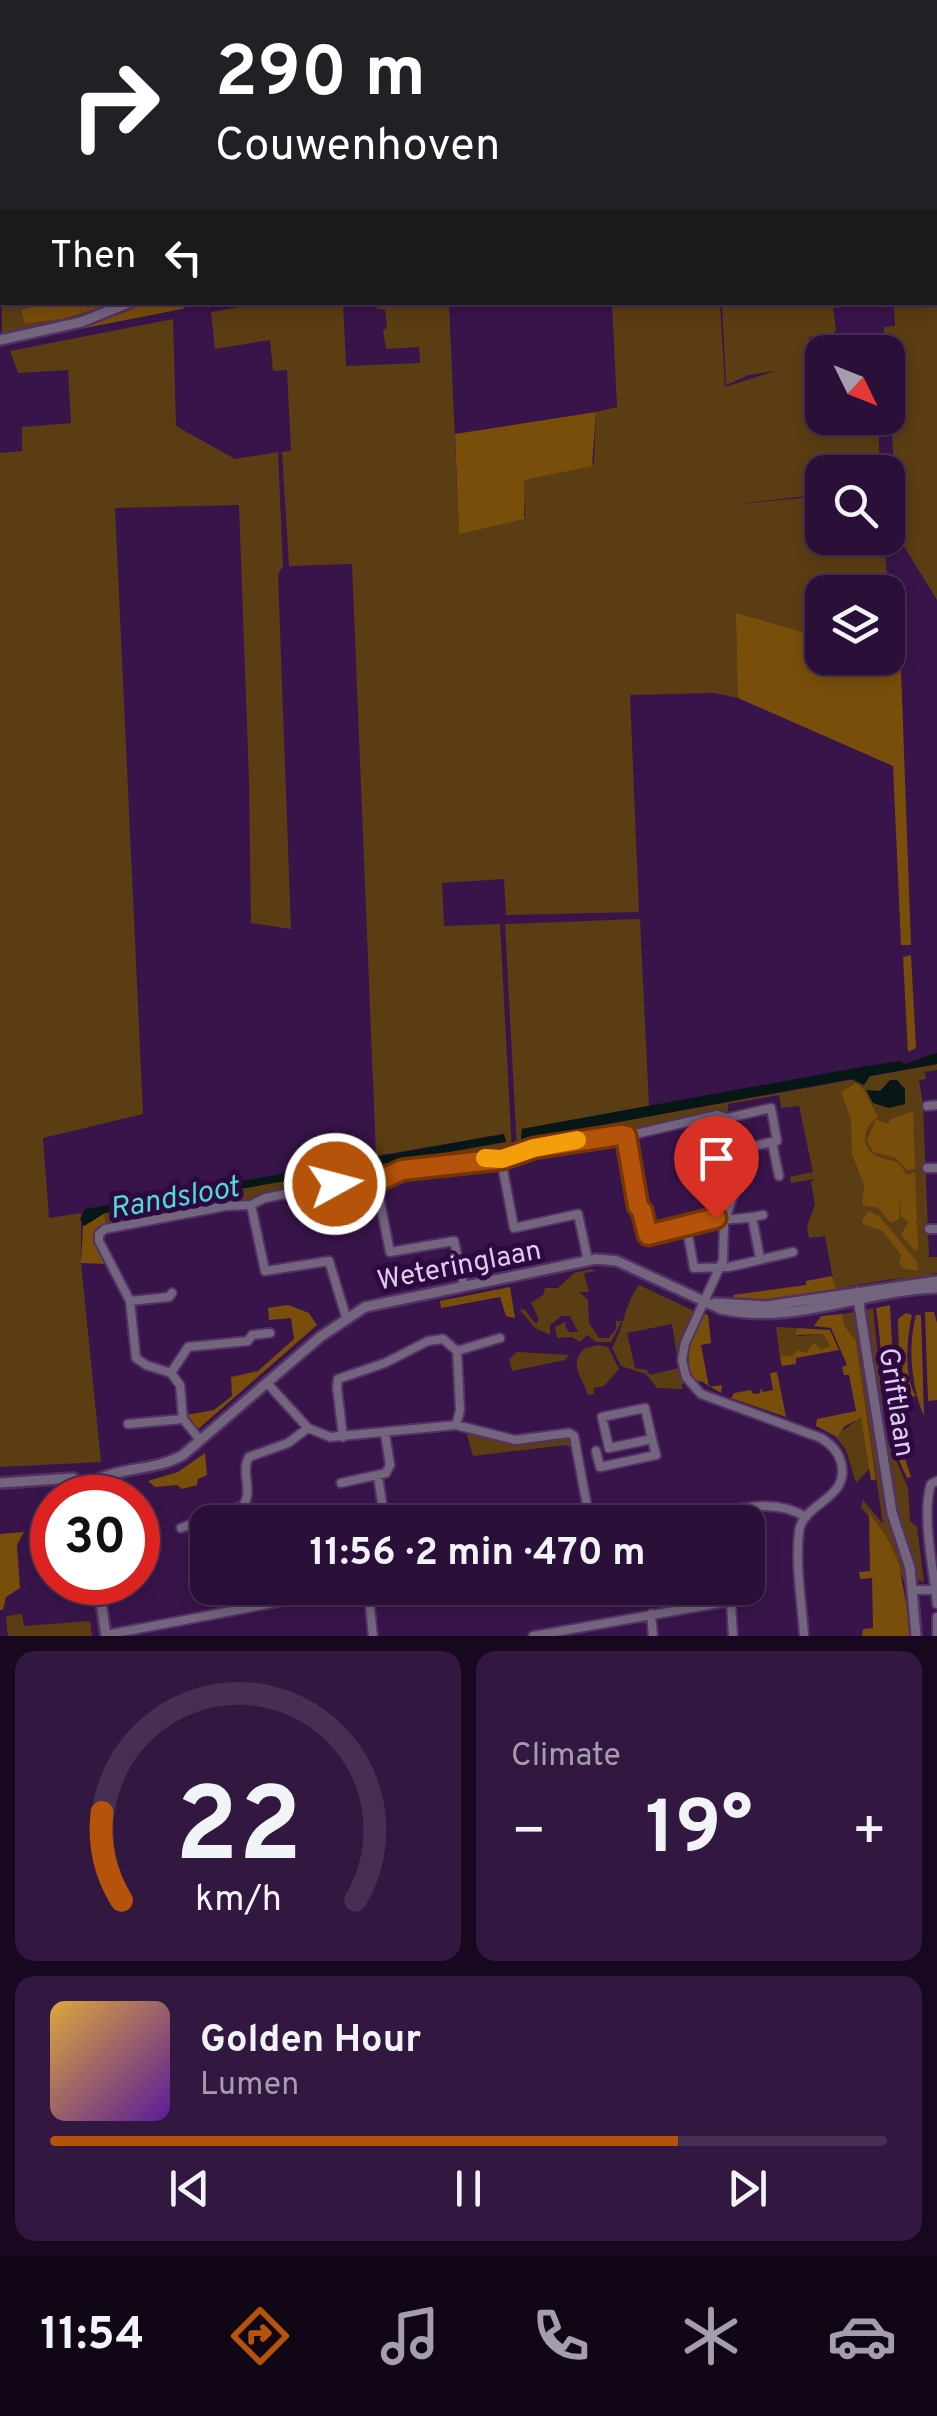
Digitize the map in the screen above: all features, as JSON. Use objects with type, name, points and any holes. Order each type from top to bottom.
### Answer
[{"type":"street","points":[[0,340],[81,322],[124,305]]},
{"type":"street","points":[[200,1440],[183,1420],[180,1385],[170,1374],[136,1358],[130,1301],[99,1241],[101,1231],[174,1214],[251,1205],[266,1198],[335,1184],[376,1182],[402,1170],[502,1159],[534,1148],[626,1136],[717,1115],[728,1118],[771,1108],[778,1141],[736,1150]]},
{"type":"street","points":[[728,1118],[739,1180],[724,1222],[721,1266],[709,1301],[683,1351],[683,1368],[692,1386],[706,1397],[821,1438],[832,1445],[840,1460],[842,1476],[835,1494],[806,1517],[798,1533],[804,1636]]},
{"type":"street","points":[[626,1136],[638,1206],[648,1235],[687,1228]]},
{"type":"street","points":[[772,1142],[779,1176]]},
{"type":"street","points":[[502,1159],[514,1228],[578,1214],[588,1261]]},
{"type":"street","points":[[376,1182],[390,1252],[454,1241],[464,1286]]},
{"type":"street","points":[[251,1205],[265,1271],[329,1261],[346,1317]]},
{"type":"street","points":[[763,1215],[686,1224],[694,1268],[793,1252]]},
{"type":"street","points":[[752,1217],[760,1258]]},
{"type":"street","name":"Weteringlaan","points":[[106,1475],[168,1464],[346,1317],[384,1301],[588,1261],[617,1261],[709,1301],[766,1306],[937,1284]]},
{"type":"street","points":[[130,1301],[172,1294]]},
{"type":"street","name":"Griftlaan","points":[[858,1295],[892,1513],[905,1548],[916,1636]]},
{"type":"street","points":[[170,1374],[188,1347],[248,1341],[252,1335],[270,1333]]},
{"type":"street","points":[[457,1351],[500,1338]]},
{"type":"street","points":[[343,1437],[338,1379],[385,1363],[428,1341],[443,1340],[457,1351],[460,1410],[456,1426]]},
{"type":"street","points":[[267,1383],[308,1428],[319,1434],[343,1437],[456,1426],[516,1440],[569,1433],[574,1436],[587,1505]]},
{"type":"street","points":[[596,1450],[600,1467],[656,1456],[645,1408],[602,1417],[608,1448],[652,1439]]},
{"type":"street","points":[[128,1424],[183,1420]]},
{"type":"street","points":[[242,1505],[248,1496],[245,1466],[249,1456],[288,1443],[308,1428]]},
{"type":"street","points":[[340,1483],[386,1473],[390,1465],[384,1434]]},
{"type":"street","points":[[378,1476],[382,1502]]},
{"type":"street","points":[[0,1483],[30,1481]]},
{"type":"street","points":[[937,1482],[928,1488],[937,1604]]},
{"type":"street","points":[[765,1506],[790,1508],[806,1517]]},
{"type":"street","points":[[181,1528],[190,1525]]},
{"type":"street","points":[[912,1590],[936,1590]]},
{"type":"street","points":[[101,1605],[106,1635],[263,1605]]},
{"type":"street","points":[[370,1605],[373,1636]]},
{"type":"street","points":[[533,1636],[706,1605]]},
{"type":"street","points":[[731,1605],[733,1636]]},
{"type":"street","points":[[650,1614],[652,1636]]},
{"type":"street","points":[[937,1616],[937,1636]]},
{"type":"shaded area","points":[[2,305],[113,305],[77,319],[2,334]]},
{"type":"shaded area","points":[[42,305],[107,305],[62,319],[25,323],[21,310]]},
{"type":"shaded area","points":[[139,305],[189,305],[34,338]]},
{"type":"shaded area","points":[[251,305],[343,305],[346,366],[420,363],[419,347],[386,349],[385,310],[377,309],[376,305],[449,305],[459,533],[525,516],[523,480],[594,463],[596,412],[617,407],[612,305],[720,305],[725,387],[775,371],[749,375],[726,385],[722,305],[842,305],[833,308],[833,334],[805,335],[805,435],[879,435],[879,455],[805,455],[805,496],[730,505],[805,498],[805,555],[885,555],[887,575],[805,575],[805,646],[738,689],[738,698],[714,693],[630,695],[639,912],[506,915],[504,879],[442,883],[444,926],[500,924],[512,1152],[434,1162],[377,1176],[289,1188],[243,1201],[208,1203],[106,1224],[104,1213],[506,1141],[503,1134],[376,1156],[352,564],[289,566],[282,452],[291,451],[287,370],[273,371],[270,340],[215,349],[211,312]]},
{"type":"shaded area","points":[[894,305],[937,305],[937,600],[905,548],[905,455],[893,455],[892,435],[905,435],[905,335],[884,335],[884,327],[895,326]]},
{"type":"shaded area","points":[[173,319],[176,426],[235,459],[278,452],[283,566],[278,575],[291,929],[251,923],[239,505],[115,508],[143,1114],[43,1138],[49,1218],[81,1213],[81,1263],[101,1462],[0,1467],[0,453],[22,451],[22,427],[71,423],[68,370],[18,373],[10,351]]},
{"type":"shaded area","points":[[596,412],[592,466],[524,480],[524,519],[459,534],[455,434]]},
{"type":"shaded area","points":[[736,613],[805,633],[805,675],[901,675],[911,945],[901,945],[893,766],[738,698]]},
{"type":"shaded area","points":[[640,919],[649,1106],[522,1129],[521,1140],[937,1064],[937,1070],[925,1072],[926,1079],[919,1080],[929,1257],[937,1257],[937,1273],[931,1274],[937,1275],[937,1279],[872,1285],[906,1277],[844,1287],[870,1287],[841,1292],[842,1288],[835,1289],[825,1236],[809,1238],[807,1226],[815,1205],[811,1182],[814,1179],[791,1183],[790,1177],[813,1172],[799,1106],[781,1108],[779,1095],[728,1104],[728,1113],[714,1111],[517,1150],[505,924]]},
{"type":"shaded area","points":[[911,955],[916,1048],[908,1052],[903,957]]},
{"type":"shaded area","points":[[856,1083],[878,1117],[865,1134],[868,1150],[898,1162],[907,1175],[915,1172],[915,1251],[901,1234],[909,1222],[901,1216],[900,1195],[899,1219],[891,1223],[878,1208],[862,1205],[864,1185],[852,1154],[851,1119],[841,1092]]},
{"type":"shaded area","points":[[913,1111],[915,1169],[907,1170],[896,1158],[873,1152],[867,1140],[876,1119],[887,1124]]},
{"type":"shaded area","points":[[869,1211],[880,1217],[917,1262],[918,1271],[902,1268],[901,1255],[883,1231],[863,1224]]},
{"type":"shaded area","points":[[104,1213],[106,1224],[99,1227],[95,1238],[107,1264],[81,1263],[83,1226]]},
{"type":"shaded area","points":[[596,1271],[584,1273],[589,1292],[579,1292],[588,1300],[589,1323],[599,1338],[609,1338],[616,1329],[616,1321],[622,1321],[611,1342],[596,1342],[587,1335],[580,1342],[572,1337],[557,1338],[555,1327],[567,1321],[569,1332],[578,1332],[570,1316],[562,1316],[550,1325],[550,1335],[535,1328],[519,1309],[525,1310],[536,1324],[539,1319],[531,1303],[543,1295],[545,1288],[558,1288],[574,1273]]},
{"type":"shaded area","points":[[832,1276],[836,1289],[811,1295],[760,1301],[734,1299],[733,1295],[806,1285],[806,1281]]},
{"type":"shaded area","points":[[639,1285],[694,1311],[677,1357],[672,1324],[627,1333],[635,1368],[647,1370],[650,1375],[679,1368],[685,1383],[681,1385],[683,1389],[657,1388],[646,1374],[621,1366],[612,1348]]},
{"type":"shaded area","points":[[510,1287],[515,1318],[506,1316],[500,1297],[441,1308],[440,1301]]},
{"type":"shaded area","points":[[288,1305],[309,1313],[317,1325],[197,1430],[186,1415],[214,1410],[232,1396],[231,1377],[258,1371],[294,1339],[291,1318],[269,1320],[268,1308]]},
{"type":"shaded area","points":[[890,1305],[893,1366],[899,1370],[903,1368],[899,1359],[898,1319],[906,1313],[912,1315],[908,1368],[916,1396],[893,1402],[889,1409],[911,1477],[907,1478],[891,1435],[884,1394],[876,1308]]},
{"type":"shaded area","points":[[873,1308],[886,1437],[908,1488],[910,1521],[917,1527],[924,1583],[916,1578],[894,1502],[866,1310]]},
{"type":"shaded area","points":[[856,1312],[905,1563],[905,1585],[887,1537],[861,1507],[863,1500],[883,1524],[856,1341],[844,1325],[842,1314]]},
{"type":"shaded area","points":[[925,1312],[934,1312],[937,1323],[937,1400],[928,1401]]},
{"type":"shaded area","points":[[704,1314],[708,1315],[711,1343],[701,1345],[709,1386],[696,1382],[689,1364],[690,1348]]},
{"type":"shaded area","points":[[842,1314],[844,1325],[856,1341],[876,1480],[871,1480],[861,1418],[845,1426],[837,1437],[816,1426],[817,1419],[856,1411],[849,1375],[844,1375],[842,1367],[847,1365],[831,1328],[814,1326],[821,1316]]},
{"type":"shaded area","points":[[916,1315],[921,1315],[924,1416],[912,1367]]},
{"type":"shaded area","points":[[776,1327],[797,1328],[798,1336],[823,1334],[830,1346],[821,1349],[814,1344],[806,1353],[780,1358]]},
{"type":"shaded area","points":[[797,1328],[830,1330],[839,1350],[796,1358],[796,1364],[782,1366],[783,1355],[792,1356],[798,1350],[806,1353],[814,1343],[821,1349],[830,1346],[823,1334],[796,1335]]},
{"type":"shaded area","points":[[608,1347],[619,1369],[604,1386],[594,1388],[594,1394],[588,1395],[577,1360],[585,1348]]},
{"type":"shaded area","points":[[517,1352],[569,1355],[565,1360],[512,1371],[509,1359]]},
{"type":"shaded area","points":[[777,1372],[786,1417],[731,1398],[734,1393],[773,1390],[770,1373]]},
{"type":"shaded area","points":[[860,1418],[871,1467],[856,1483],[846,1450],[835,1436]]},
{"type":"shaded area","points":[[465,1428],[506,1441],[570,1436],[575,1450],[566,1445],[473,1456]]},
{"type":"shaded area","points":[[205,1453],[207,1475],[198,1479],[197,1485],[182,1489],[177,1485],[160,1487],[160,1477],[178,1472]]},
{"type":"shaded area","points":[[869,1512],[887,1537],[899,1565],[912,1636],[862,1636],[863,1629],[873,1628],[872,1578],[860,1579],[859,1572],[870,1571]]},
{"type":"shaded area","points":[[24,1532],[17,1545],[20,1588],[6,1597],[0,1610],[0,1534]]},
{"type":"shaded area","points":[[22,1614],[24,1626],[90,1621],[92,1636],[8,1636],[6,1616]]},
{"type":"water","points":[[937,1053],[937,1064],[870,1076],[864,1085],[851,1079],[521,1140],[522,1129],[867,1066],[900,1061],[905,1064]]},
{"type":"water","points":[[890,1080],[897,1080],[905,1089],[905,1104],[889,1108],[873,1103],[866,1090],[880,1091]]},
{"type":"water","name":"Randsloot","points":[[504,1134],[506,1142],[105,1213],[84,1226],[80,1219],[85,1209]]},
{"type":"slow traffic","points":[[485,1158],[502,1159],[577,1140]]},
{"type":"route","points":[[335,1184],[376,1182],[402,1170],[502,1159],[534,1148],[620,1135],[626,1136],[638,1206],[648,1235],[716,1218]]}]
